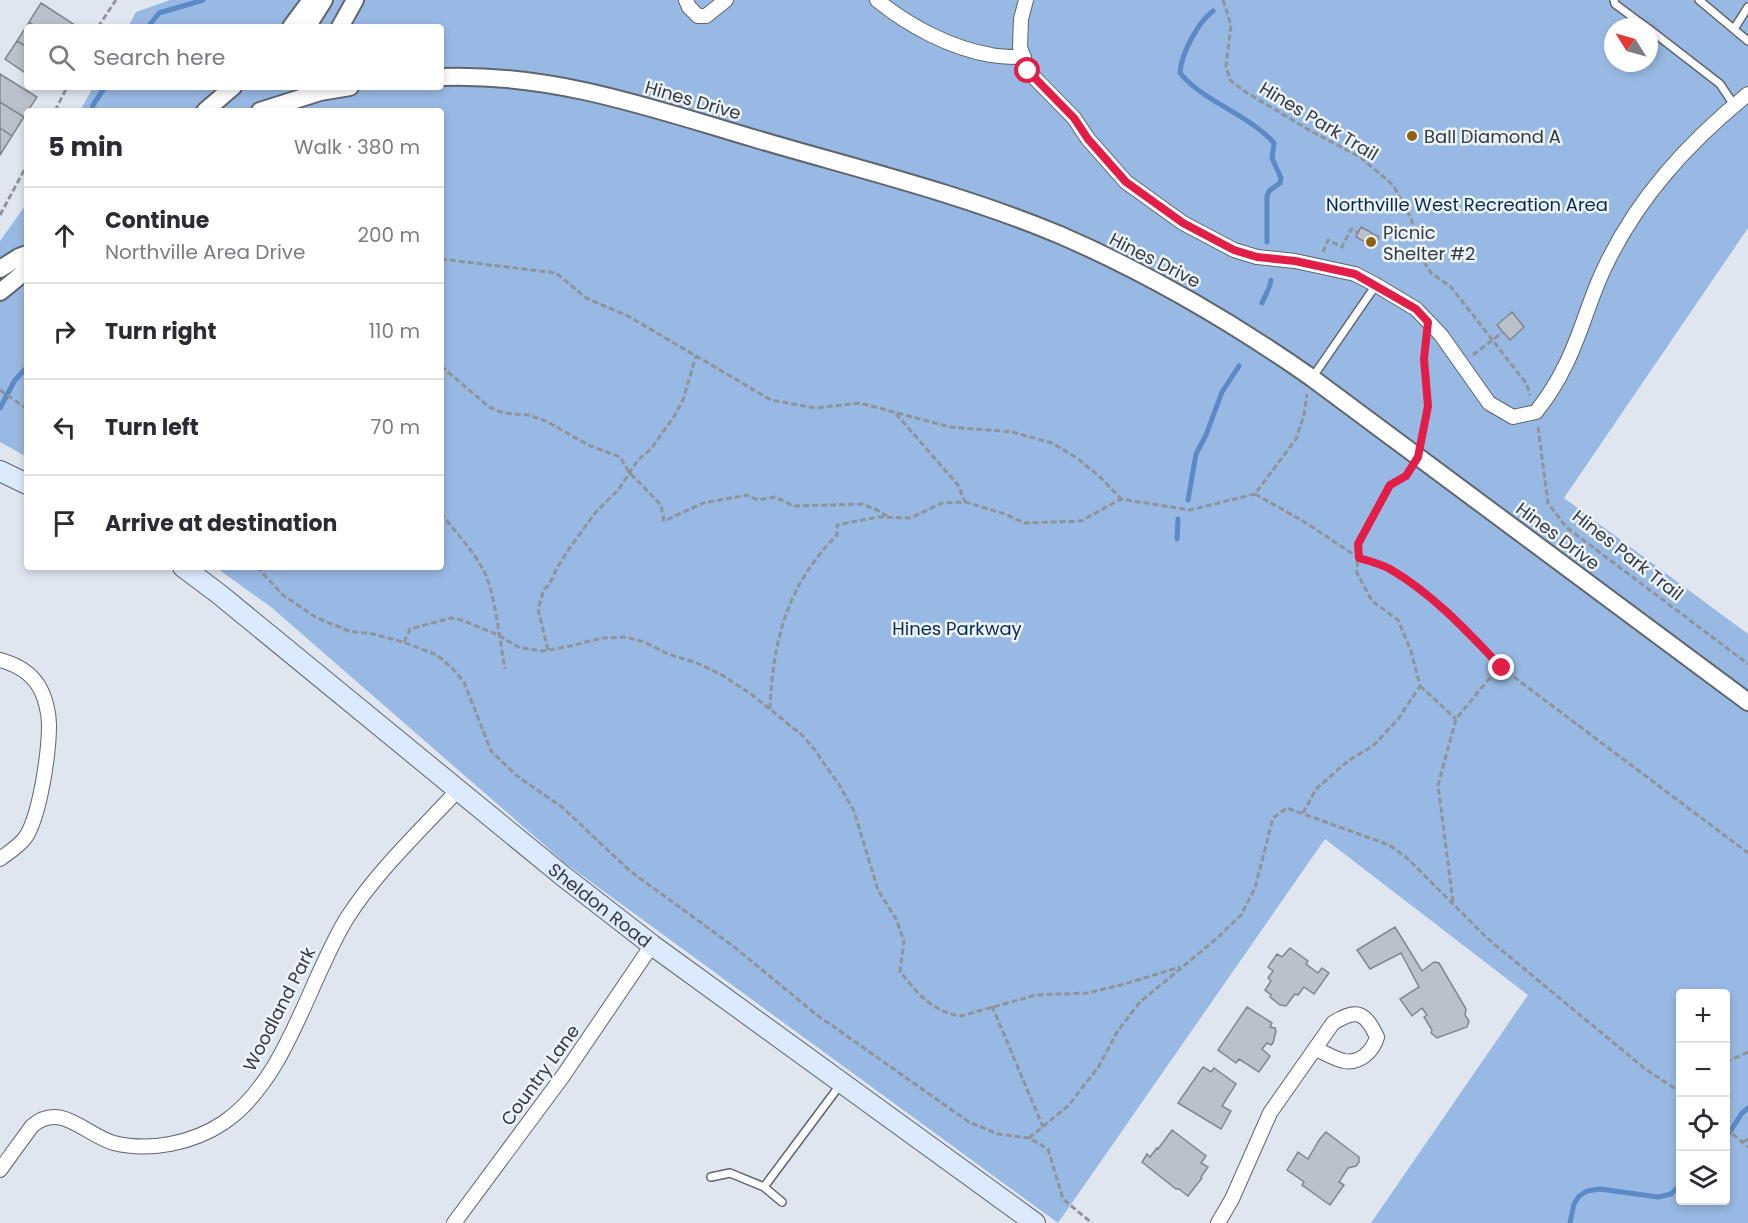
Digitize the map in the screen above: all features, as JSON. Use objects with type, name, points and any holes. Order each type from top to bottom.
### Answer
[{"type":"main road","points":[[0,471],[24,483]]},
{"type":"main road","name":"Sheldon Road","points":[[187,570],[651,945],[1035,1223]]},
{"type":"street","points":[[293,24],[311,0]]},
{"type":"street","points":[[309,24],[324,0]]},
{"type":"street","points":[[342,24],[355,0]]},
{"type":"street","points":[[686,0],[698,16],[705,16],[726,0]]},
{"type":"street","points":[[877,0],[920,29],[954,45],[991,56],[1024,57]]},
{"type":"street","points":[[1026,0],[1021,20],[1020,47],[1028,71],[1074,118],[1088,139],[1126,182],[1183,223],[1234,250],[1257,257],[1317,265],[1355,274],[1416,309],[1441,335],[1489,403],[1513,417],[1536,412],[1554,388],[1566,365],[1604,269],[1628,222],[1654,185],[1680,156],[1748,94]]},
{"type":"street","name":"Hines Drive","points":[[444,76],[539,82],[610,96],[1002,213],[1129,266],[1252,336],[1312,378],[1748,702]]},
{"type":"street","points":[[208,108],[230,90]]},
{"type":"street","points":[[264,108],[282,95],[314,90]]},
{"type":"street","points":[[0,269],[24,255]]},
{"type":"street","points":[[0,292],[24,272]]},
{"type":"street","points":[[0,660],[23,670],[38,685],[44,699],[49,726],[38,806],[33,824],[18,846],[0,859]]},
{"type":"street","name":"Woodland Park","points":[[0,1170],[32,1126],[49,1117],[71,1120],[93,1135],[127,1146],[156,1145],[187,1140],[225,1121],[265,1080],[306,1002],[330,946],[349,915],[384,870],[458,790]]},
{"type":"street","name":"Country Lane","points":[[454,1223],[563,1076],[651,945]]},
{"type":"street","points":[[1218,1223],[1232,1199],[1270,1113],[1316,1049]]},
{"type":"lane","points":[[1614,0],[1615,4],[1634,18]]},
{"type":"lane","points":[[1699,0],[1748,41]]},
{"type":"lane","points":[[1734,29],[1748,7]]},
{"type":"lane","points":[[1658,36],[1720,84],[1734,105]]},
{"type":"lane","points":[[1312,378],[1376,285]]},
{"type":"lane","points":[[764,1187],[842,1083]]},
{"type":"lane","points":[[711,1177],[730,1173],[764,1187],[782,1202]]},
{"type":"path","points":[[100,24],[116,0]]},
{"type":"path","name":"Hines Park Trail","points":[[1223,0],[1231,25],[1226,66],[1230,80],[1244,91],[1309,130],[1360,157],[1394,185],[1411,218],[1421,257],[1431,273],[1451,287],[1526,383],[1536,412],[1548,503],[1566,527],[1748,664]]},
{"type":"path","points":[[56,108],[66,90]]},
{"type":"path","points":[[0,215],[24,171]]},
{"type":"path","points":[[1317,265],[1328,240],[1342,248],[1351,229],[1358,233]]},
{"type":"path","points":[[444,259],[556,273],[586,298],[628,316],[771,400],[815,408],[860,403],[950,427],[1012,432],[1052,443],[1077,458],[1121,499],[1190,510],[1254,494],[1296,439],[1312,378]]},
{"type":"path","points":[[1428,322],[1424,359],[1428,406],[1418,457],[1406,476],[1390,485],[1358,544],[1357,573],[1372,601],[1398,620],[1411,651],[1420,686],[1456,720]]},
{"type":"path","points":[[1463,364],[1503,332]]},
{"type":"path","points":[[548,650],[538,609],[544,589],[549,585],[569,549],[595,513],[619,489],[638,460],[658,440],[675,415],[683,400],[696,356]]},
{"type":"path","points":[[444,369],[489,407],[504,413],[528,415],[546,421],[588,445],[620,457],[629,472],[661,505],[664,520],[704,503],[747,495],[758,500],[776,497],[794,506],[862,504],[877,510],[888,518]]},
{"type":"path","points":[[0,390],[24,407]]},
{"type":"path","points":[[895,414],[957,485],[965,502]]},
{"type":"path","points":[[1254,494],[1303,521],[1359,558],[1388,568],[1427,595],[1464,627],[1502,668],[1748,853]]},
{"type":"path","points":[[770,709],[771,680],[779,633],[796,591],[818,554],[837,535],[837,525],[878,517],[910,518],[942,503],[965,502],[1005,514],[1024,523],[1081,521],[1121,499]]},
{"type":"path","points":[[444,517],[486,575],[505,669]]},
{"type":"path","points":[[260,570],[283,595],[317,618],[349,631],[404,642],[437,656],[452,667],[464,682],[491,751],[517,776],[562,807],[630,871],[733,946],[817,1016],[969,1122],[998,1134],[1029,1138],[1048,1149],[1063,1199],[1092,1223]]},
{"type":"path","points":[[404,642],[410,629],[451,618],[462,620],[498,635],[520,648],[548,650],[602,638],[626,637],[698,663],[722,675],[802,735],[840,786],[854,811],[878,890],[896,919],[904,940],[900,971],[912,988],[934,1007],[949,1014],[961,1016],[1036,995],[1087,993],[1180,967]]},
{"type":"path","points":[[1453,904],[1438,785],[1456,720],[1488,680],[1502,668]]},
{"type":"path","points":[[1303,813],[1316,789],[1348,761],[1374,745],[1398,719],[1420,686]]},
{"type":"path","points":[[1029,1138],[1069,1105],[1099,1066],[1117,1032],[1140,1002],[1215,940],[1241,915],[1255,888],[1274,818],[1287,808],[1389,844],[1407,857],[1487,938],[1644,1068],[1676,1089]]},
{"type":"path","points":[[992,1006],[1042,1127]]},
{"type":"path","points":[[1730,1060],[1748,1052]]},
{"type":"path","points":[[1730,1132],[1748,1147]]},
{"type":"path","points":[[1743,1142],[1748,1139]]},
{"type":"green space","name":"Hines Parkway","points":[[170,0],[1748,0],[1748,228],[1564,498],[1748,634],[1748,1223],[1371,1223],[1528,995],[1325,839],[1058,1223],[565,863],[271,607],[219,570],[444,570],[444,108],[82,108],[91,90],[444,90],[444,24],[130,24],[136,12]]},
{"type":"green space","points":[[24,207],[24,455],[0,442],[0,241]]},
{"type":"building","points":[[41,3],[73,24],[32,24],[29,22]]},
{"type":"building","points":[[24,30],[24,45],[17,41]]},
{"type":"building","points":[[17,41],[24,45],[24,72],[5,59]]},
{"type":"building","points":[[0,74],[37,97],[30,108],[24,108],[24,117],[0,102]]},
{"type":"building","points":[[0,102],[24,117],[12,136],[0,128]]},
{"type":"building","points":[[0,128],[12,136],[0,155]]},
{"type":"building","name":"Picnic Shelter #2","points":[[1361,227],[1379,237],[1374,247],[1356,237]]},
{"type":"building","points":[[1512,312],[1524,327],[1510,340],[1497,325]]},
{"type":"building","points":[[1395,927],[1422,971],[1434,962],[1439,963],[1466,1009],[1465,1015],[1469,1021],[1467,1027],[1437,1038],[1431,1033],[1432,1030],[1424,1017],[1427,1015],[1422,1008],[1412,1016],[1400,999],[1419,987],[1401,953],[1370,969],[1357,950]]},
{"type":"building","points":[[1290,948],[1308,961],[1306,964],[1318,973],[1322,968],[1329,973],[1314,994],[1304,987],[1286,1006],[1280,1005],[1265,990],[1271,981],[1268,978],[1273,971],[1268,967],[1277,954],[1282,957]]},
{"type":"building","points":[[1247,1007],[1272,1023],[1270,1027],[1275,1028],[1276,1031],[1273,1043],[1271,1045],[1267,1043],[1262,1049],[1270,1056],[1259,1072],[1239,1059],[1236,1063],[1218,1050]]},
{"type":"building","points":[[1203,1067],[1211,1072],[1214,1068],[1236,1084],[1222,1106],[1231,1111],[1221,1129],[1178,1103]]},
{"type":"building","points":[[1172,1130],[1206,1156],[1201,1163],[1208,1167],[1188,1196],[1142,1162],[1147,1154],[1150,1157],[1158,1149]]},
{"type":"building","points":[[1326,1132],[1359,1157],[1356,1166],[1348,1168],[1339,1182],[1344,1185],[1330,1205],[1302,1185],[1304,1182],[1287,1170],[1298,1152],[1308,1159]]},
{"type":"waterway","points":[[150,24],[159,13],[203,0]]},
{"type":"waterway","points":[[1213,11],[1191,39],[1183,57],[1180,73],[1201,92],[1252,124],[1274,143],[1272,158],[1281,178],[1280,183],[1269,191],[1267,196],[1267,242]]},
{"type":"waterway","points":[[92,108],[103,90]]},
{"type":"waterway","points":[[1262,303],[1271,280]]},
{"type":"waterway","points":[[1188,500],[1196,454],[1206,435],[1222,392],[1239,366]]},
{"type":"waterway","points":[[0,408],[15,380],[24,370]]},
{"type":"waterway","points":[[1177,539],[1178,519]]},
{"type":"waterway","points":[[1730,1132],[1748,1108]]},
{"type":"waterway","points":[[1570,1223],[1574,1204],[1579,1196],[1587,1191],[1600,1189],[1658,1197],[1671,1194],[1676,1189]]},
{"type":"place","name":"Ball Diamond A","points":[[1412,136]]},
{"type":"place","name":"Picnic Shelter #2","points":[[1371,242]]},
{"type":"route","points":[[1028,71],[1074,118],[1088,139],[1126,182],[1183,223],[1234,250],[1257,257],[1324,266],[1355,274],[1416,309],[1428,322],[1424,359],[1428,406],[1418,457],[1406,476],[1390,485],[1358,544],[1359,558],[1388,568],[1427,595],[1464,627],[1502,668]]},
{"type":"park label","name":"Northville West Recreation Area","points":[[1467,204]]}]
